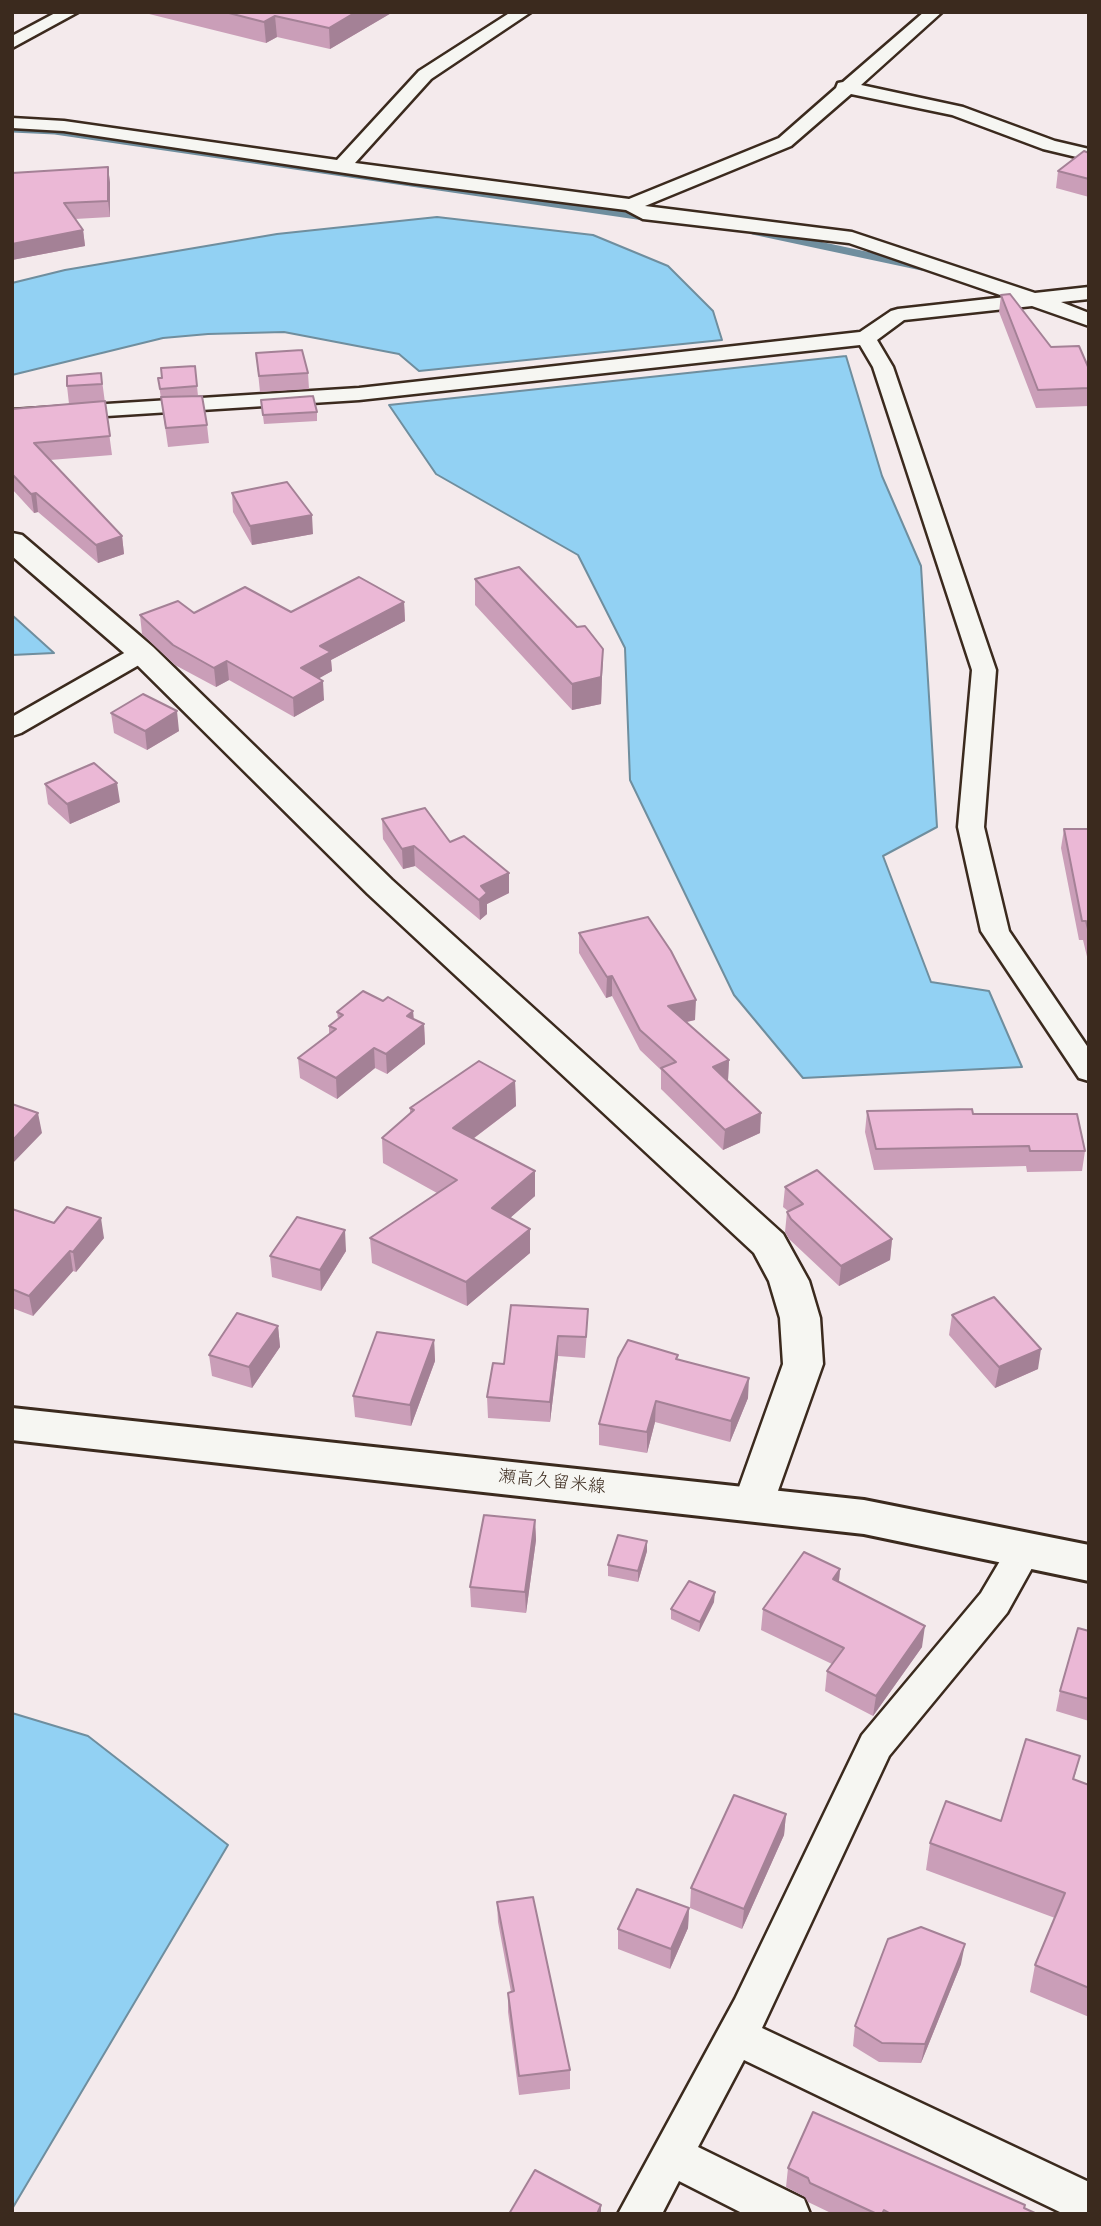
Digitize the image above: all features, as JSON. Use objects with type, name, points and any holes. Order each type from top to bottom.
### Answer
[{"type":"main road","name":"瀬高久留米線","points":[[12,1424],[864,1517],[1088,1561]]},
{"type":"street","points":[[12,43],[70,12]]},
{"type":"street","points":[[341,167],[425,75],[523,12]]},
{"type":"street","points":[[631,205],[785,142],[934,12]]},
{"type":"street","points":[[844,88],[957,111],[1049,145],[1089,155]]},
{"type":"street","points":[[12,123],[64,126],[341,167],[631,205],[643,213],[852,238],[1089,320]]},
{"type":"street","points":[[12,416],[359,394],[866,338],[898,316],[1089,293]]},
{"type":"street","points":[[866,338],[883,367],[984,670],[971,827],[995,931],[1089,1071]]},
{"type":"street","points":[[12,541],[142,653],[380,887],[769,1244],[789,1281],[800,1318],[803,1364],[754,1504]]},
{"type":"street","points":[[12,728],[142,653]]},
{"type":"street","points":[[639,2214],[736,2036],[875,1746],[995,1603],[1025,1549]]},
{"type":"street","points":[[736,2036],[1089,2204]]},
{"type":"street","points":[[671,2156],[789,2214]]},
{"type":"water","points":[[437,217],[593,235],[668,266],[713,311],[722,340],[419,371],[399,354],[284,332],[208,334],[163,338],[12,375],[12,283],[65,270],[277,234]]},
{"type":"water","points":[[846,356],[882,476],[921,566],[937,827],[883,856],[931,982],[989,991],[1022,1067],[803,1078],[734,995],[630,780],[625,648],[578,555],[436,474],[389,405]]},
{"type":"water","points":[[12,615],[54,653],[12,655]]},
{"type":"water","points":[[12,1713],[88,1736],[228,1845],[12,2209]]},
{"type":"building","points":[[225,12],[356,12],[329,28],[275,16],[264,22]]},
{"type":"building","points":[[1084,151],[1089,153],[1089,179],[1058,171]]},
{"type":"building","points":[[108,167],[108,201],[64,203],[83,230],[12,244],[12,173]]},
{"type":"building","points":[[1010,294],[1051,347],[1079,346],[1089,369],[1089,388],[1038,390],[1001,295]]},
{"type":"building","points":[[302,350],[308,373],[259,376],[256,353]]},
{"type":"building","points":[[195,366],[197,386],[160,389],[158,378],[162,378],[161,368]]},
{"type":"building","points":[[101,373],[102,384],[67,386],[67,376]]},
{"type":"building","points":[[202,396],[207,425],[166,428],[161,397]]},
{"type":"building","points":[[313,396],[317,412],[263,415],[261,400]]},
{"type":"building","points":[[105,401],[110,436],[34,443],[122,536],[96,545],[36,493],[31,494],[12,474],[12,409]]},
{"type":"building","points":[[287,482],[312,515],[250,526],[232,493]]},
{"type":"building","points":[[519,567],[577,627],[585,626],[603,649],[601,677],[572,684],[475,579]]},
{"type":"building","points":[[359,577],[404,602],[320,646],[331,652],[301,668],[323,681],[293,698],[227,661],[214,668],[173,645],[140,615],[178,601],[194,613],[245,587],[291,612]]},
{"type":"building","points":[[143,694],[177,711],[145,731],[111,713]]},
{"type":"building","points":[[94,763],[117,783],[67,804],[45,784]]},
{"type":"building","points":[[425,808],[450,842],[464,836],[509,873],[481,886],[487,893],[479,900],[414,846],[402,849],[382,819]]},
{"type":"building","points":[[1064,829],[1089,829],[1089,933],[1086,921],[1082,921]]},
{"type":"building","points":[[648,917],[671,951],[696,1000],[668,1006],[729,1060],[713,1067],[761,1113],[725,1130],[661,1068],[676,1062],[640,1030],[612,976],[607,977],[579,933]]},
{"type":"building","points":[[363,991],[383,1001],[388,997],[413,1011],[407,1016],[424,1024],[386,1054],[374,1048],[336,1078],[298,1058],[336,1029],[329,1026],[343,1015],[337,1012]]},
{"type":"building","points":[[479,1061],[515,1081],[453,1128],[535,1171],[492,1208],[530,1229],[466,1282],[370,1238],[457,1180],[382,1138],[414,1110],[410,1108]]},
{"type":"building","points":[[12,1104],[38,1113],[12,1141]]},
{"type":"building","points":[[972,1109],[973,1114],[1077,1114],[1085,1151],[1030,1151],[1029,1146],[876,1149],[867,1111]]},
{"type":"building","points":[[817,1170],[892,1239],[841,1266],[791,1219],[787,1212],[803,1204],[785,1187]]},
{"type":"building","points":[[67,1207],[101,1218],[73,1252],[70,1251],[29,1296],[12,1289],[12,1209],[54,1223]]},
{"type":"building","points":[[297,1217],[345,1230],[320,1270],[270,1256]]},
{"type":"building","points":[[994,1297],[1041,1349],[999,1367],[952,1315]]},
{"type":"building","points":[[511,1305],[588,1309],[586,1337],[558,1336],[550,1402],[487,1397],[493,1363],[504,1364]]},
{"type":"building","points":[[237,1313],[278,1326],[249,1367],[209,1355]]},
{"type":"building","points":[[377,1332],[434,1340],[410,1405],[353,1396]]},
{"type":"building","points":[[628,1340],[678,1355],[676,1359],[749,1378],[731,1421],[656,1401],[647,1432],[599,1424],[618,1358]]},
{"type":"building","points":[[484,1515],[535,1520],[525,1592],[470,1587]]},
{"type":"building","points":[[618,1535],[647,1541],[638,1571],[608,1565]]},
{"type":"building","points":[[804,1552],[840,1569],[833,1579],[925,1626],[876,1696],[827,1671],[844,1648],[763,1609]]},
{"type":"building","points":[[689,1581],[715,1592],[700,1622],[671,1609]]},
{"type":"building","points":[[1078,1628],[1089,1631],[1089,1699],[1060,1691]]},
{"type":"building","points":[[1026,1739],[1080,1756],[1073,1779],[1089,1785],[1089,1988],[1035,1965],[1065,1893],[930,1843],[946,1801],[1001,1821]]},
{"type":"building","points":[[734,1795],[786,1814],[744,1909],[691,1888]]},
{"type":"building","points":[[637,1889],[689,1908],[671,1949],[618,1929]]},
{"type":"building","points":[[533,1897],[570,2070],[519,2076],[508,1993],[514,1991],[497,1902]]},
{"type":"building","points":[[921,1927],[965,1944],[925,2044],[882,2043],[855,2026],[888,1939]]},
{"type":"building","points":[[813,2112],[1025,2205],[1024,2208],[1037,2214],[891,2214],[884,2210],[882,2214],[877,2214],[810,2183],[808,2178],[788,2168]]},
{"type":"building","points":[[535,2170],[601,2205],[597,2214],[509,2214]]},
{"type":"waterway","points":[[12,129],[55,131],[651,218]]},
{"type":"waterway","points":[[753,231],[922,267]]}]
